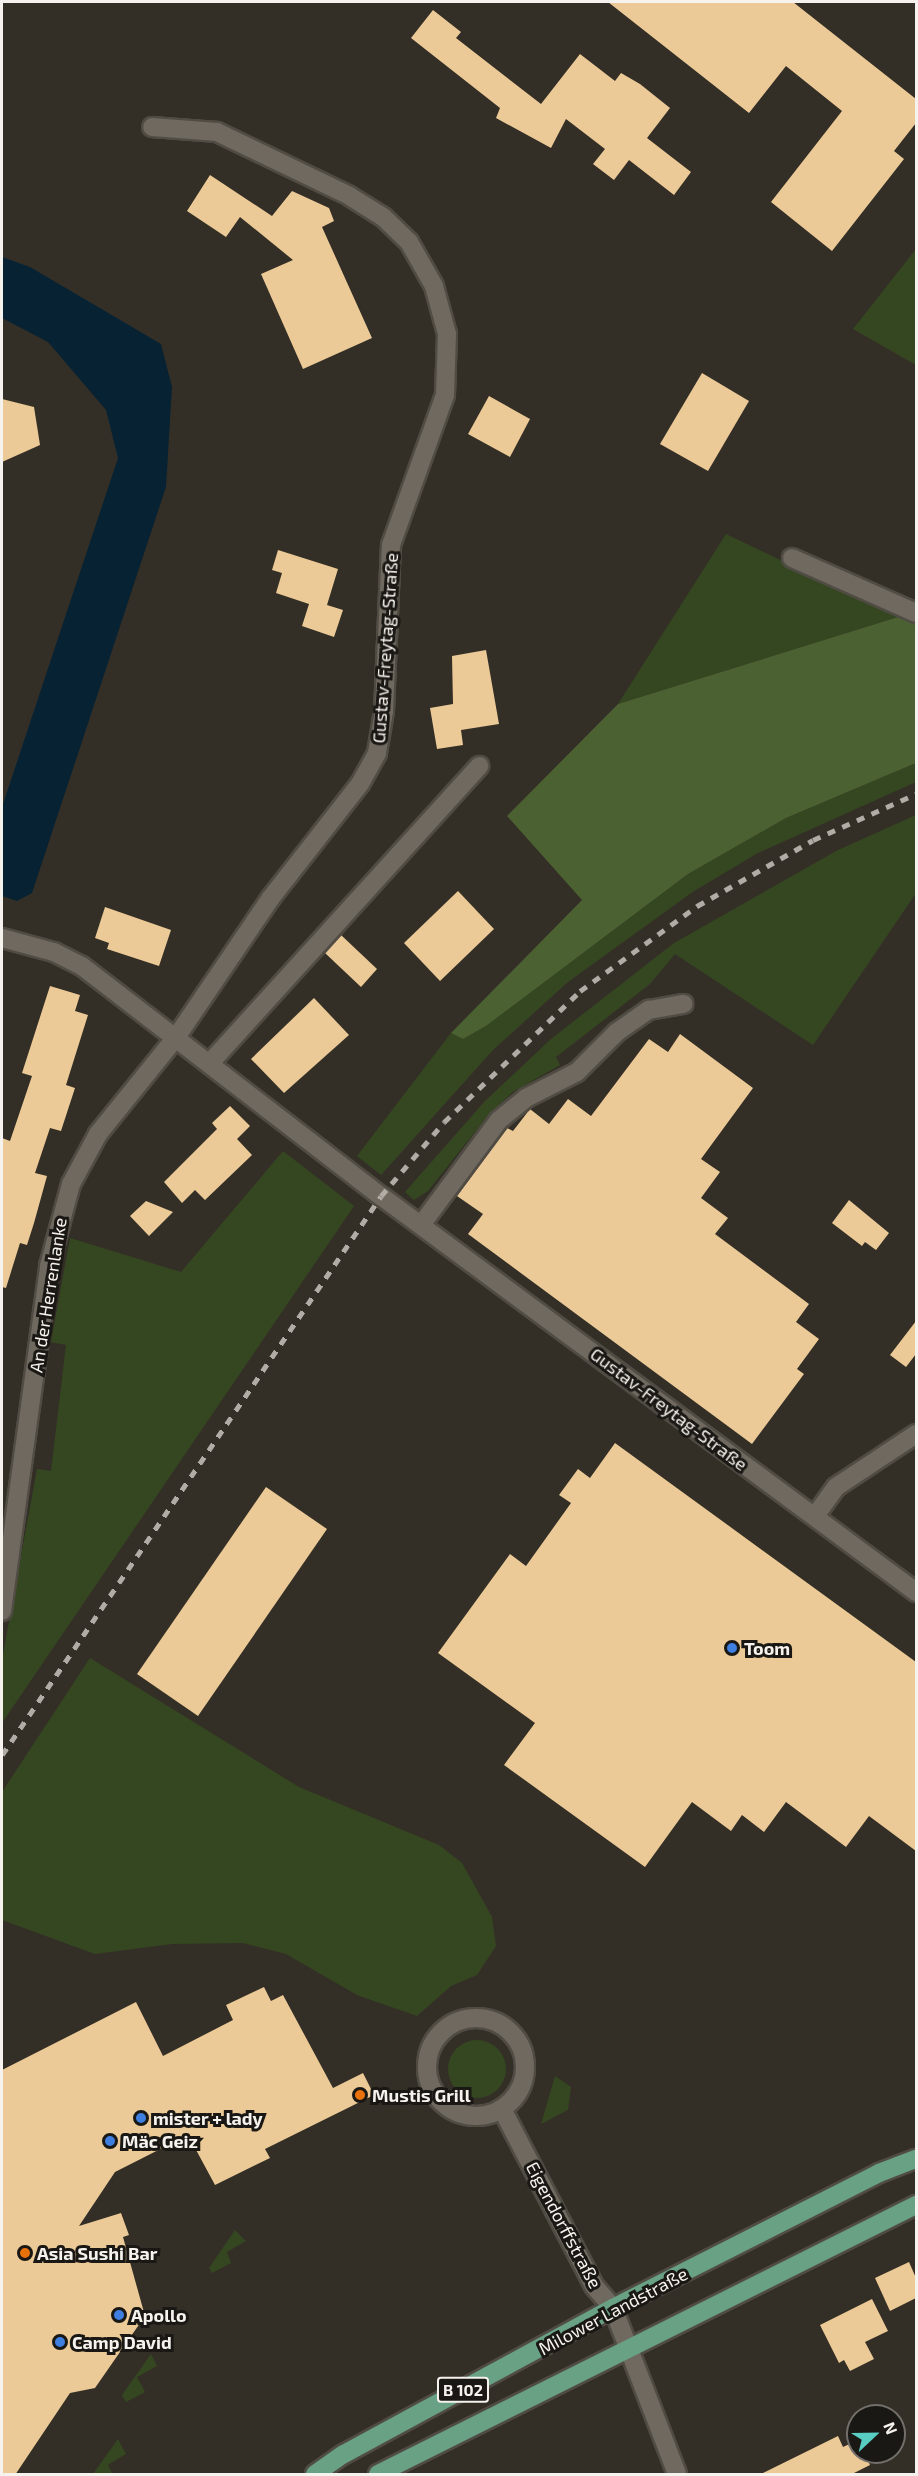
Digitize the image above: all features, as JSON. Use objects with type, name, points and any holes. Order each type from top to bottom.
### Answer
[{"type":"main road","name":"Milower Landstraße","points":[[315,2475],[344,2454],[613,2308],[879,2172],[916,2159]]},
{"type":"main road","name":"Milower Landstraße","points":[[378,2475],[916,2205]]},
{"type":"street","name":"Gustav-Freytag-Straße","points":[[152,127],[218,132],[350,196],[383,217],[409,242],[434,286],[447,334],[448,363],[438,423],[391,545],[384,711],[377,753],[360,784],[270,899],[177,1036],[421,1226],[916,1592]]},
{"type":"street","points":[[792,558],[916,613]]},
{"type":"street","points":[[210,1063],[479,766]]},
{"type":"street","points":[[2,938],[54,951],[82,966],[177,1036]]},
{"type":"street","points":[[421,1226],[499,1119],[526,1098],[577,1072],[617,1032],[649,1010],[683,1004]]},
{"type":"street","name":"An der Herrenlanke","points":[[2,1611],[59,1218],[98,1134],[177,1036]]},
{"type":"street","points":[[815,1516],[836,1487],[916,1434]]},
{"type":"street","points":[[482,2018],[502,2026],[517,2040],[525,2060],[523,2082],[502,2109],[469,2115],[447,2107],[433,2090],[429,2054],[438,2037],[453,2024],[482,2018]]},
{"type":"street","name":"Eigendorffstraße","points":[[502,2109],[594,2286],[613,2308],[677,2475]]},
{"type":"green space","points":[[916,249],[916,365],[853,329]]},
{"type":"green space","points":[[726,534],[898,617],[618,704]]},
{"type":"green space","points":[[898,617],[916,623],[916,763],[786,818],[688,874],[486,1026],[463,1039],[451,1033],[582,900],[507,816],[618,704]]},
{"type":"green space","points":[[916,763],[916,782],[758,853],[694,891],[568,982],[493,1050],[381,1175],[357,1156],[451,1033],[463,1039],[486,1026],[688,874],[786,818]]},
{"type":"green space","points":[[916,815],[916,893],[813,1045],[675,954],[650,984],[556,1057],[560,1065],[513,1092],[490,1113],[428,1191],[414,1200],[405,1192],[485,1101],[551,1039],[674,943],[838,850]]},
{"type":"green space","points":[[283,1151],[354,1206],[2,1723],[2,1660],[37,1469],[51,1471],[66,1345],[51,1342],[70,1238],[181,1272]]},
{"type":"green space","points":[[90,1658],[299,1787],[439,1845],[462,1863],[492,1917],[496,1946],[477,1975],[451,1986],[417,2016],[357,1995],[286,1954],[243,1943],[172,1944],[95,1954],[2,1920],[2,1792]]},
{"type":"green space","points":[[471,2040],[483,2040],[498,2048],[506,2063],[506,2075],[498,2090],[483,2098],[471,2098],[456,2090],[448,2075],[448,2063],[456,2048]]},
{"type":"green space","points":[[555,2076],[571,2087],[568,2110],[541,2124]]},
{"type":"green space","points":[[235,2230],[246,2241],[227,2252],[231,2263],[212,2273],[209,2268]]},
{"type":"green space","points":[[151,2354],[157,2366],[137,2377],[145,2392],[126,2402],[122,2395]]},
{"type":"green space","points":[[118,2439],[126,2454],[108,2465],[112,2473],[93,2474]]},
{"type":"water","points":[[2,257],[30,267],[161,344],[172,387],[166,487],[32,893],[17,901],[2,896],[2,807],[118,458],[106,410],[48,342],[2,318]]},
{"type":"building","points":[[608,2],[793,2],[916,99],[916,123],[894,151],[904,159],[832,251],[771,202],[842,111],[786,66],[749,113]]},
{"type":"building","points":[[433,10],[461,32],[456,38],[541,104],[580,54],[615,81],[621,73],[640,84],[670,108],[647,138],[691,172],[674,195],[629,160],[614,180],[593,164],[605,149],[566,119],[551,148],[496,118],[500,108],[411,38]]},
{"type":"building","points":[[210,175],[272,216],[292,191],[329,208],[334,221],[322,227],[372,338],[303,369],[261,274],[293,260],[240,217],[226,237],[187,211]]},
{"type":"building","points":[[702,373],[749,401],[708,471],[660,444]]},
{"type":"building","points":[[489,396],[530,419],[510,457],[468,434]]},
{"type":"building","points":[[2,399],[34,407],[40,445],[2,462]]},
{"type":"building","points":[[278,550],[338,569],[327,605],[343,610],[334,637],[302,626],[309,604],[276,593],[282,573],[272,570]]},
{"type":"building","points":[[486,650],[499,724],[461,730],[463,745],[437,749],[430,708],[453,704],[452,656]]},
{"type":"building","points":[[458,891],[494,929],[440,981],[404,943]]},
{"type":"building","points":[[105,907],[171,930],[159,966],[107,949],[109,943],[95,938]]},
{"type":"building","points":[[341,935],[377,969],[361,987],[325,953]]},
{"type":"building","points":[[50,986],[80,995],[75,1011],[88,1015],[66,1085],[75,1088],[61,1131],[50,1128],[35,1173],[47,1176],[27,1245],[20,1243],[6,1288],[2,1287],[2,1138],[10,1141],[32,1076],[22,1073]]},
{"type":"building","points":[[314,998],[349,1035],[284,1093],[251,1059]]},
{"type":"building","points":[[680,1034],[753,1088],[701,1159],[720,1172],[701,1198],[728,1218],[715,1234],[809,1304],[796,1322],[819,1339],[797,1369],[804,1374],[752,1444],[468,1234],[483,1214],[457,1196],[507,1128],[513,1131],[530,1109],[549,1124],[568,1099],[591,1116],[649,1039],[668,1052]]},
{"type":"building","points":[[230,1106],[250,1126],[237,1139],[252,1155],[205,1200],[195,1190],[182,1203],[164,1182],[217,1129],[212,1123]]},
{"type":"building","points":[[849,1200],[889,1233],[876,1250],[865,1242],[862,1246],[832,1223]]},
{"type":"building","points":[[146,1201],[173,1212],[149,1236],[130,1216]]},
{"type":"building","points":[[916,1321],[916,1354],[906,1367],[890,1355]]},
{"type":"building","points":[[615,1443],[916,1662],[916,1851],[869,1816],[846,1847],[786,1802],[764,1832],[742,1815],[731,1831],[692,1802],[645,1867],[504,1765],[535,1723],[438,1653],[510,1554],[526,1566],[571,1503],[559,1495],[578,1469],[590,1478]]},
{"type":"building","points":[[266,1487],[327,1529],[198,1716],[137,1674]]},
{"type":"building","points":[[264,1987],[271,2001],[283,1995],[333,2088],[363,2073],[374,2095],[265,2149],[270,2158],[215,2185],[188,2135],[115,2172],[79,2226],[121,2213],[129,2235],[123,2237],[145,2316],[95,2388],[70,2393],[15,2475],[2,2475],[2,2070],[136,2002],[163,2056],[233,2020],[226,2005]]},
{"type":"building","points":[[909,2262],[916,2278],[916,2298],[890,2311],[875,2278]]},
{"type":"building","points":[[872,2299],[888,2331],[865,2342],[874,2359],[850,2371],[844,2360],[839,2363],[820,2325]]},
{"type":"building","points":[[838,2436],[843,2447],[846,2446],[846,2464],[870,2465],[850,2475],[759,2475]]},
{"type":"railway","points":[[2,1755],[381,1196],[444,1122],[580,991],[697,906],[813,840],[916,794]]},
{"type":"place","name":"Toom","points":[[732,1648]]},
{"type":"place","name":"Mustis Grill","points":[[360,2095]]},
{"type":"place","name":"mister + lady","points":[[141,2118]]},
{"type":"place","name":"Mäc Geiz","points":[[110,2141]]},
{"type":"place","name":"Asia Sushi Bar","points":[[25,2253]]},
{"type":"place","name":"Apollo","points":[[119,2315]]},
{"type":"place","name":"Camp David","points":[[60,2342]]}]
